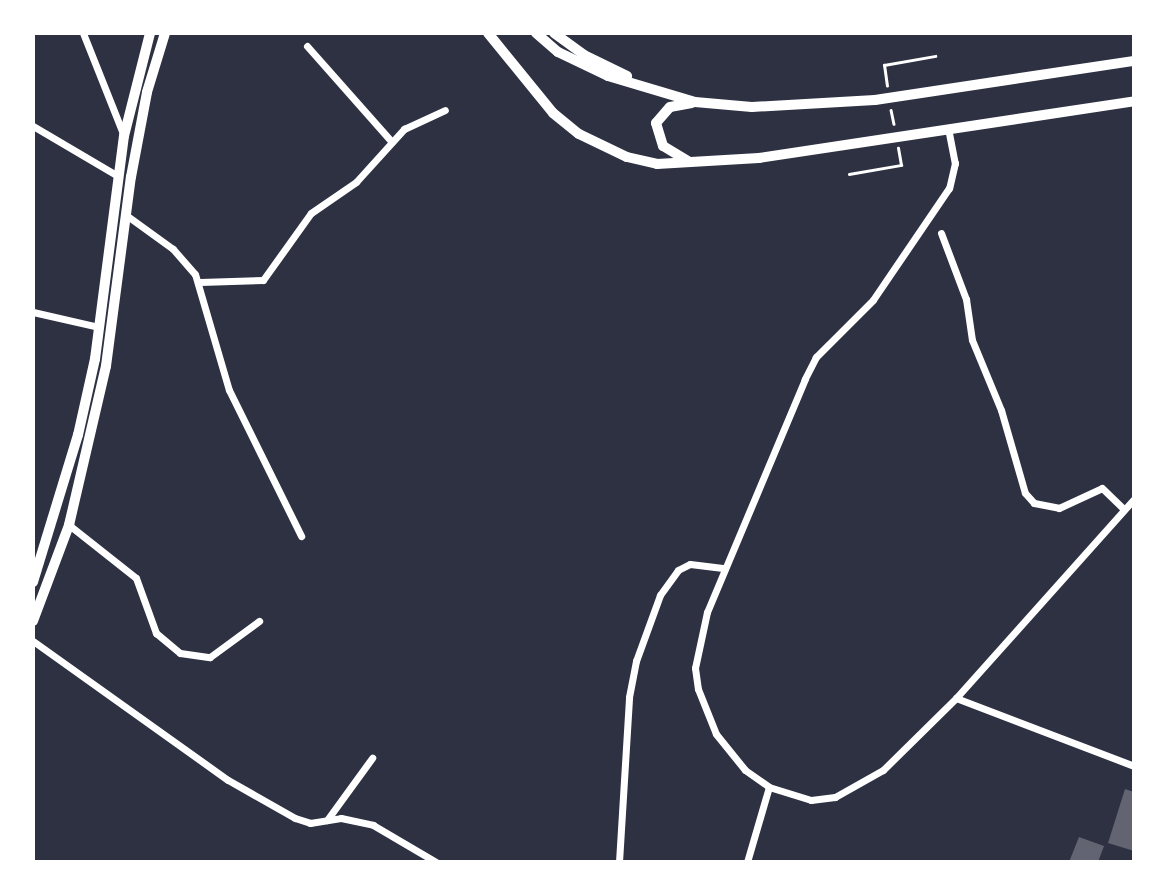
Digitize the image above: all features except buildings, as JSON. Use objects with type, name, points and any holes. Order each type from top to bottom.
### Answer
[{"type":"main road","points":[[33,582],[78,435],[99,327],[124,136],[150,33]]},
{"type":"main road","points":[[33,621],[68,525],[106,366],[126,215],[147,92],[165,33]]},
{"type":"main road","points":[[488,33],[553,113],[579,134],[641,161],[691,163],[759,158],[1134,101]]},
{"type":"main road","points":[[495,33],[511,63]]},
{"type":"main road","points":[[536,33],[558,52],[598,72],[695,102],[752,107],[826,104],[1134,61]]},
{"type":"main road","points":[[554,33],[608,68],[671,95]]},
{"type":"main road","points":[[691,163],[663,146],[656,123],[670,107],[695,102]]},
{"type":"street","points":[[83,33],[124,136]]},
{"type":"street","points":[[307,46],[392,142]]},
{"type":"street","points":[[200,282],[252,283],[268,276],[311,213],[356,182],[415,121],[445,110]]},
{"type":"street","points":[[33,126],[118,176]]},
{"type":"street","points":[[948,128],[955,163],[950,188],[873,300],[816,357],[725,568],[699,645],[698,689],[705,713],[729,754],[769,786],[811,800],[856,788],[883,770],[956,698],[1134,499]]},
{"type":"street","points":[[126,215],[173,249],[200,282],[229,390],[301,536]]},
{"type":"street","points":[[941,233],[966,299],[972,340],[1001,410],[1025,493],[1034,503],[1059,508],[1102,488],[1124,508]]},
{"type":"street","points":[[33,312],[99,327]]},
{"type":"street","points":[[68,525],[136,578],[156,633],[180,653],[210,657],[259,621]]},
{"type":"street","points":[[619,862],[628,709],[648,628],[660,595],[678,570],[701,563],[725,568]]},
{"type":"street","points":[[33,640],[228,780],[295,818],[310,823],[341,818],[373,825],[436,862]]},
{"type":"street","points":[[956,698],[1134,766]]},
{"type":"street","points":[[327,821],[372,758]]},
{"type":"street","points":[[747,862],[769,786]]},
{"type":"path","points":[[888,90],[884,65],[935,56]]},
{"type":"path","points":[[890,103],[894,128]]},
{"type":"path","points":[[849,174],[901,165],[896,140]]}]
